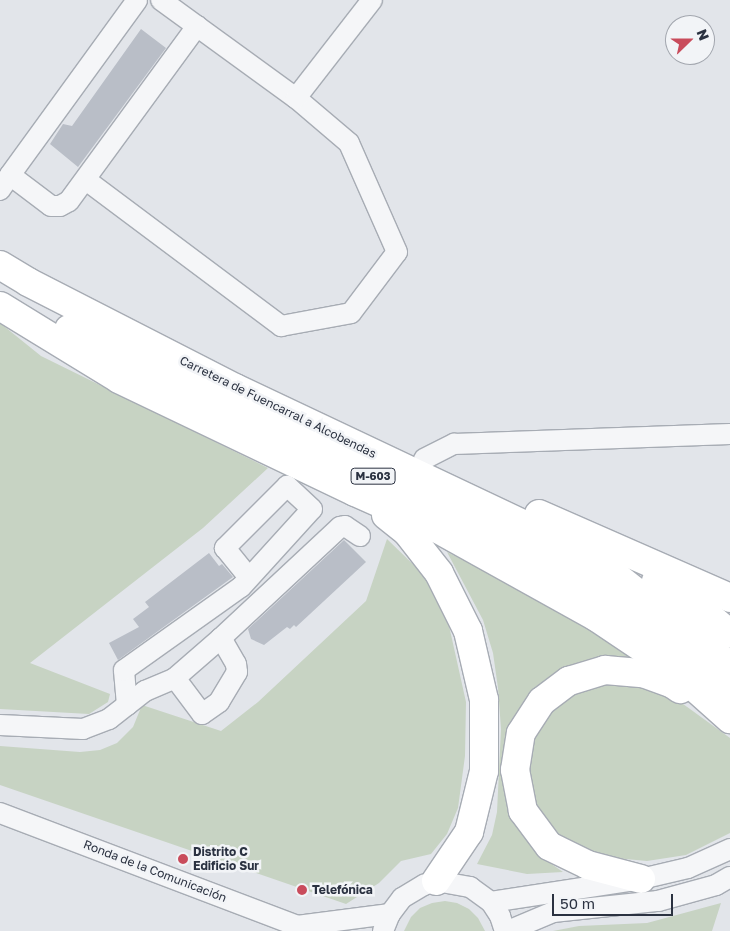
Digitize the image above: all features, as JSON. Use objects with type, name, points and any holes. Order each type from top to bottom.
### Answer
[{"type":"highway","name":"Carretera de Fuencarral a Alcobendas","points":[[0,265],[28,282],[235,388],[542,535],[618,577],[730,666]]},
{"type":"highway","name":"Carretera de Fuencarral a Alcobendas","points":[[0,290],[45,318],[510,543],[608,598],[685,651],[730,689]]},
{"type":"highway","points":[[0,306],[120,378],[355,492],[438,530],[596,617],[675,670],[730,719]]},
{"type":"highway","points":[[235,388],[424,459],[592,539],[730,598]]},
{"type":"highway","points":[[355,492],[407,532],[439,573],[468,631],[484,700],[484,771],[469,832],[436,881]]},
{"type":"highway","points":[[592,539],[704,612],[730,634]]},
{"type":"highway","points":[[641,879],[588,865],[549,846],[523,811],[514,770],[521,734],[542,701],[569,681],[605,670],[643,673],[671,683],[730,725]]},
{"type":"street","points":[[137,0],[5,182],[51,206],[60,206],[69,201],[197,26]]},
{"type":"street","points":[[86,180],[281,326],[351,313],[397,252],[349,143],[296,98],[161,0]]},
{"type":"street","points":[[296,98],[372,0]]},
{"type":"street","points":[[424,459],[454,444],[730,434]]},
{"type":"street","points":[[127,705],[124,670],[241,587],[312,509],[286,486],[225,548],[249,578]]},
{"type":"street","points":[[0,725],[83,729],[109,718],[145,691],[175,678],[222,638],[340,527],[345,526],[360,536]]},
{"type":"street","points":[[175,678],[202,714],[219,702],[237,672],[236,664],[222,638]]},
{"type":"street","name":"Ronda de la Comunicación","points":[[0,813],[304,929]]},
{"type":"street","points":[[491,902],[641,879],[688,868],[730,848]]},
{"type":"street","points":[[304,929],[387,922],[402,898],[424,885],[436,881],[470,887],[491,902],[507,931],[554,912],[658,901],[716,885],[730,877]]},
{"type":"green space","points":[[0,323],[41,356],[268,468],[203,528],[30,663],[110,694],[108,702],[89,714],[0,709]]},
{"type":"green space","points":[[387,539],[424,575],[438,597],[448,621],[466,702],[465,756],[458,808],[447,834],[431,854],[401,861],[379,883],[346,904],[0,785],[0,746],[80,752],[100,750],[117,743],[133,727],[142,705],[221,731],[258,702],[366,601]]},
{"type":"green space","points":[[447,552],[528,592],[637,658],[593,658],[561,668],[530,694],[510,726],[504,751],[505,790],[515,825],[537,854],[563,872],[527,874],[477,864],[492,835],[497,812],[501,729],[498,688],[493,653],[483,620]]},
{"type":"green space","points":[[606,682],[661,688],[730,738],[730,833],[686,855],[647,861],[604,857],[565,841],[536,807],[528,768],[536,733],[563,697]]},
{"type":"green space","points":[[445,901],[457,903],[469,909],[478,918],[485,931],[404,931],[411,917],[420,908],[432,903]]},
{"type":"green space","points":[[721,903],[712,931],[553,931],[579,926],[647,923]]},
{"type":"building","points":[[141,29],[166,48],[78,167],[50,144],[63,124],[72,126]]},
{"type":"building","points":[[344,540],[366,562],[296,627],[294,625],[290,629],[287,627],[264,645],[251,639],[248,629]]},
{"type":"building","points":[[209,553],[219,566],[222,564],[233,577],[118,660],[109,643],[139,627],[133,619],[149,607],[145,602]]},
{"type":"place","name":"Distrito C Edificio Sur","points":[[183,859]]},
{"type":"place","name":"Telefónica","points":[[302,890]]}]
